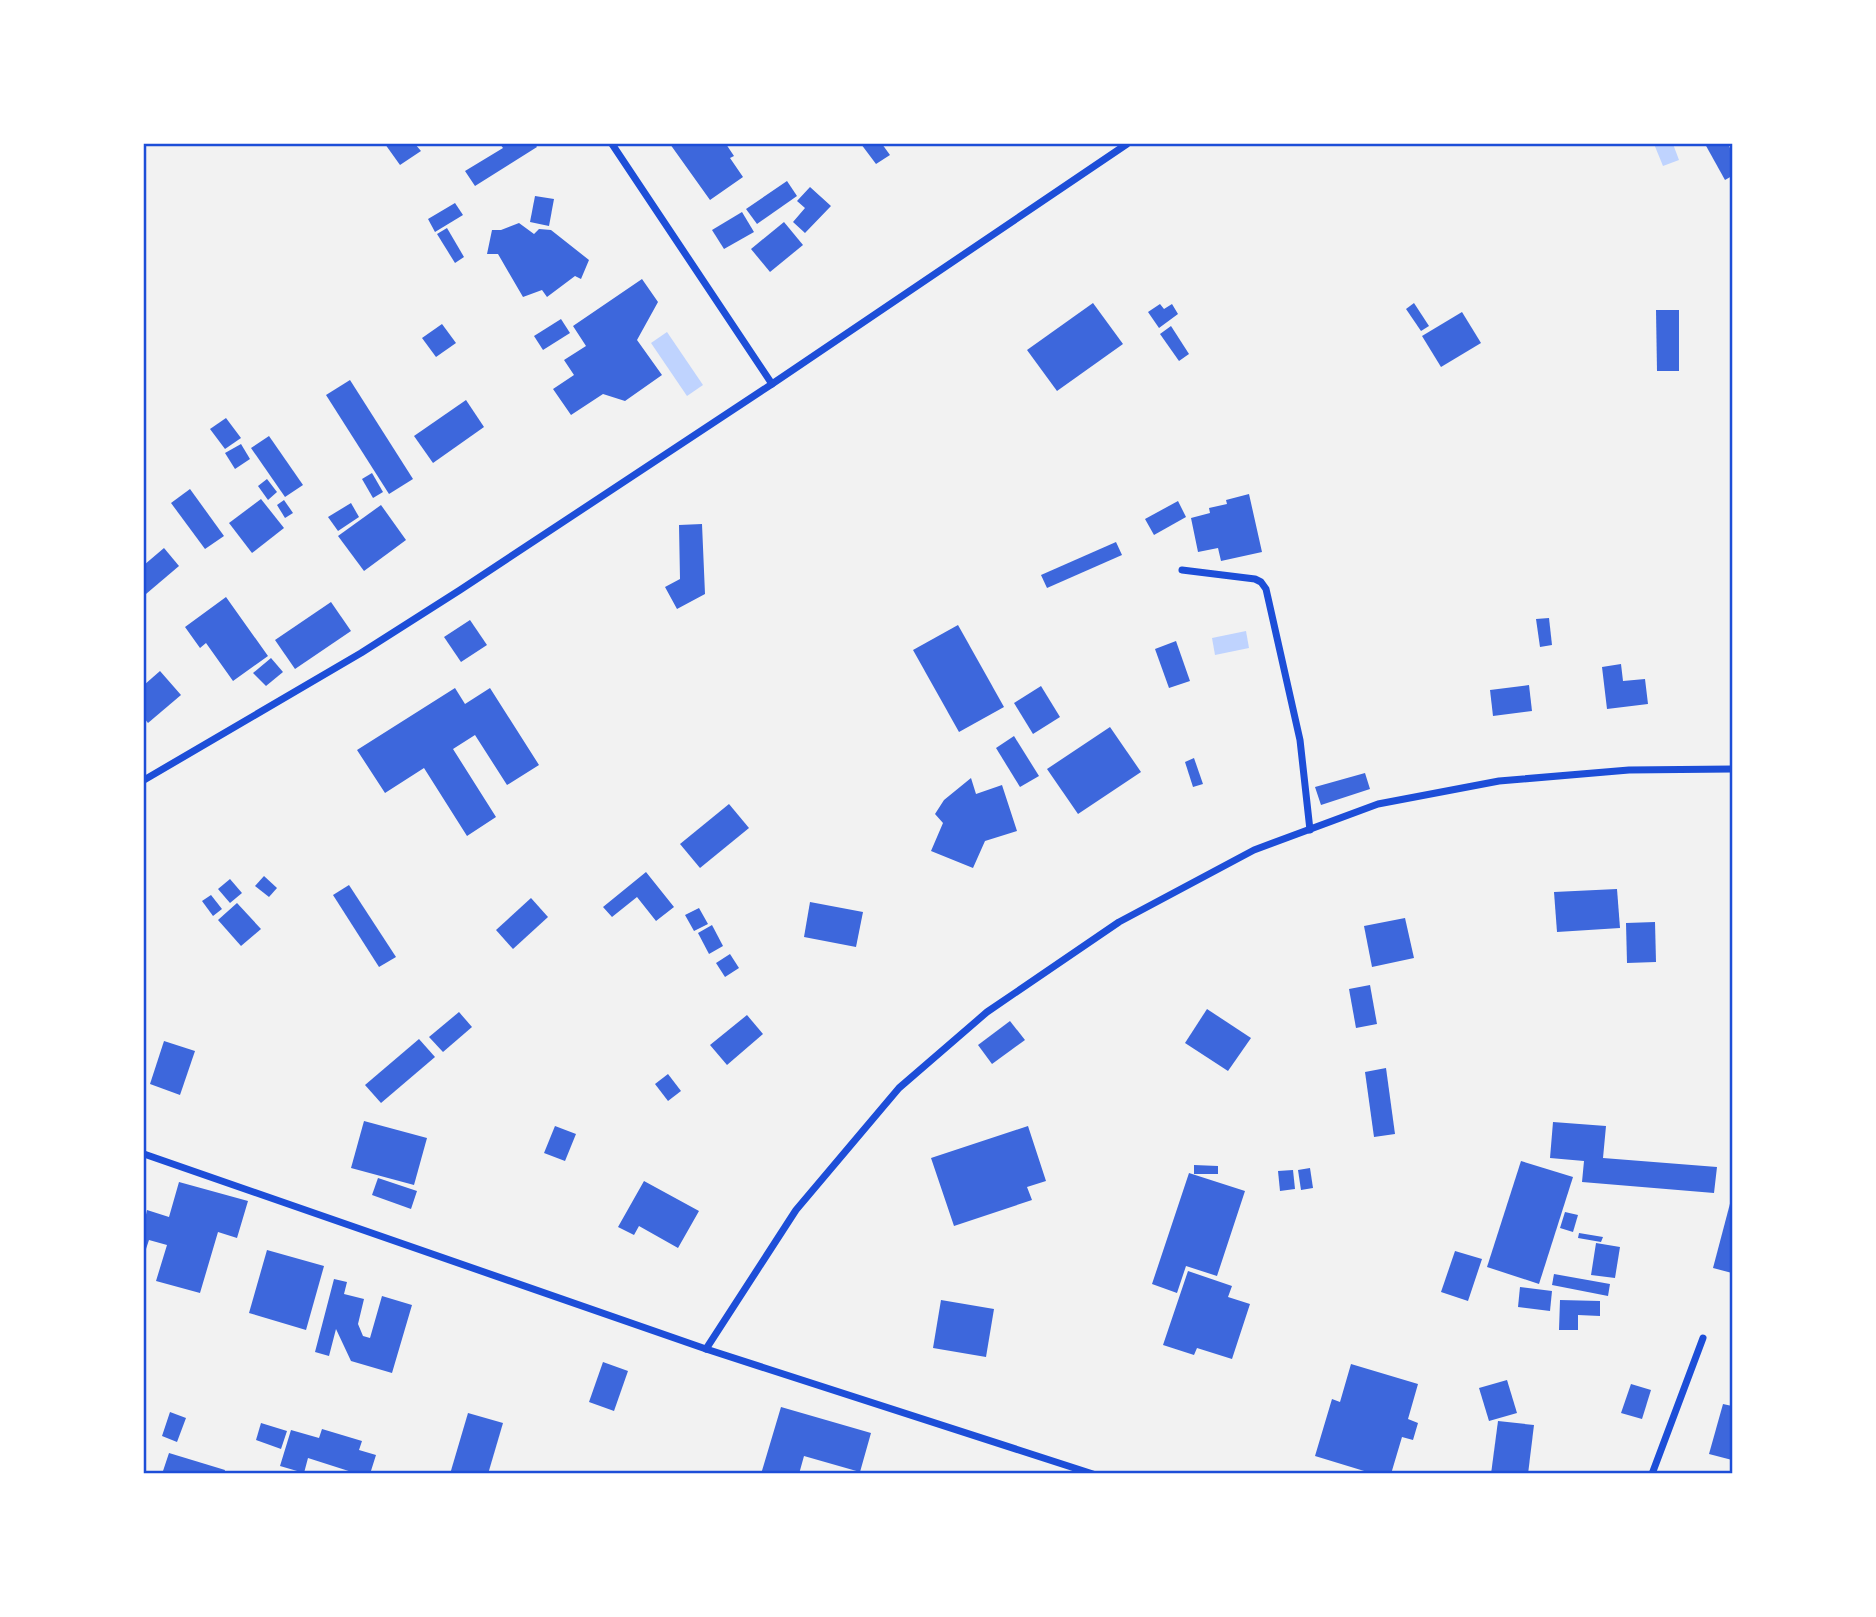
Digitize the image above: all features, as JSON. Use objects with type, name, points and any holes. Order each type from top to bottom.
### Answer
[{"type":"street","points":[[612,144],[772,384]]},
{"type":"street","points":[[144,780],[372,646],[460,590],[772,384],[1127,144]]},
{"type":"street","points":[[1182,570],[1255,579],[1266,589],[1300,740],[1310,830]]},
{"type":"street","points":[[706,1349],[796,1210],[899,1088],[987,1012],[1119,922],[1254,850],[1378,804],[1499,781],[1629,770],[1732,769]]},
{"type":"street","points":[[144,1154],[706,1349],[1093,1474]]},
{"type":"street","points":[[1653,1474],[1703,1338]]},
{"type":"water","points":[[1654,144],[1673,144],[1679,160],[1663,166]]},
{"type":"water","points":[[667,332],[703,385],[687,396],[651,343]]},
{"type":"water","points":[[1246,631],[1249,648],[1215,655],[1212,638]]},
{"type":"building","points":[[385,144],[415,144],[421,151],[400,165]]},
{"type":"building","points":[[500,144],[535,144],[537,147],[475,186],[465,171],[503,148]]},
{"type":"building","points":[[670,144],[726,144],[734,156],[730,158],[743,177],[710,200]]},
{"type":"building","points":[[861,144],[882,144],[890,155],[876,164]]},
{"type":"building","points":[[1705,144],[1728,144],[1732,152],[1732,176],[1725,180]]},
{"type":"building","points":[[787,181],[797,196],[757,224],[746,209]]},
{"type":"building","points":[[810,187],[831,206],[805,233],[793,222],[805,208],[797,201]]},
{"type":"building","points":[[535,196],[554,199],[549,226],[530,222]]},
{"type":"building","points":[[455,203],[463,215],[435,232],[428,219]]},
{"type":"building","points":[[742,212],[754,232],[724,249],[712,230]]},
{"type":"building","points":[[784,222],[803,245],[770,272],[751,249]]},
{"type":"building","points":[[519,223],[534,234],[539,229],[551,230],[589,260],[581,279],[575,276],[547,297],[542,290],[523,297],[498,254],[487,254],[492,230],[501,230]]},
{"type":"building","points":[[447,228],[464,257],[455,263],[437,234]]},
{"type":"building","points":[[642,279],[658,302],[637,340],[662,375],[625,401],[603,394],[571,415],[553,389],[574,375],[564,360],[586,346],[573,326]]},
{"type":"building","points":[[1093,303],[1123,344],[1057,391],[1027,350]]},
{"type":"building","points":[[1414,303],[1429,326],[1421,331],[1406,309]]},
{"type":"building","points":[[1160,304],[1164,309],[1172,304],[1178,314],[1159,328],[1148,312]]},
{"type":"building","points":[[1656,310],[1679,310],[1679,371],[1657,371]]},
{"type":"building","points":[[1462,312],[1481,343],[1441,367],[1422,336]]},
{"type":"building","points":[[561,319],[570,333],[543,350],[534,336]]},
{"type":"building","points":[[442,324],[456,343],[436,357],[422,338]]},
{"type":"building","points":[[1171,326],[1189,354],[1179,361],[1160,334]]},
{"type":"building","points":[[350,380],[413,479],[389,494],[326,395]]},
{"type":"building","points":[[466,400],[484,427],[433,463],[414,436]]},
{"type":"building","points":[[226,418],[241,438],[225,449],[210,429]]},
{"type":"building","points":[[269,436],[303,485],[285,497],[251,448]]},
{"type":"building","points":[[241,444],[250,459],[235,469],[225,453]]},
{"type":"building","points":[[372,473],[383,492],[373,498],[362,479]]},
{"type":"building","points":[[267,479],[277,492],[268,500],[258,486]]},
{"type":"building","points":[[190,489],[224,536],[205,549],[171,503]]},
{"type":"building","points":[[1249,494],[1262,552],[1221,561],[1218,548],[1198,552],[1191,518],[1210,513],[1209,508],[1227,504],[1226,500]]},
{"type":"building","points":[[261,499],[284,528],[252,553],[229,523]]},
{"type":"building","points":[[284,500],[293,513],[285,518],[277,505]]},
{"type":"building","points":[[1178,501],[1186,517],[1154,535],[1145,519]]},
{"type":"building","points":[[351,503],[359,517],[338,531],[328,517]]},
{"type":"building","points":[[381,505],[406,540],[364,571],[338,536]]},
{"type":"building","points":[[702,524],[705,594],[677,609],[665,587],[680,579],[679,525]]},
{"type":"building","points":[[1116,542],[1122,555],[1047,588],[1041,575]]},
{"type":"building","points":[[164,548],[179,566],[146,594],[144,565]]},
{"type":"building","points":[[226,597],[268,656],[233,681],[206,643],[200,648],[185,627]]},
{"type":"building","points":[[331,602],[351,631],[295,669],[275,640]]},
{"type":"building","points":[[1549,618],[1552,645],[1540,647],[1536,619]]},
{"type":"building","points":[[470,620],[487,645],[461,662],[444,637]]},
{"type":"building","points":[[958,625],[1004,707],[959,732],[913,650]]},
{"type":"building","points":[[1176,641],[1190,681],[1169,688],[1155,649]]},
{"type":"building","points":[[271,658],[283,672],[266,686],[253,673]]},
{"type":"building","points":[[1621,664],[1623,681],[1645,679],[1648,704],[1607,709],[1602,667]]},
{"type":"building","points":[[160,671],[181,695],[148,723],[144,718],[144,685]]},
{"type":"building","points":[[1529,685],[1532,711],[1493,716],[1490,690]]},
{"type":"building","points":[[1041,686],[1060,717],[1033,734],[1014,703]]},
{"type":"building","points":[[455,688],[465,704],[490,688],[539,765],[507,785],[475,735],[453,749],[496,817],[467,836],[424,768],[385,793],[357,750]]},
{"type":"building","points":[[1110,727],[1141,772],[1078,814],[1047,769]]},
{"type":"building","points":[[1014,736],[1039,776],[1020,787],[996,748]]},
{"type":"building","points":[[1194,758],[1203,784],[1193,787],[1185,762]]},
{"type":"building","points":[[1365,773],[1370,789],[1321,805],[1315,787]]},
{"type":"building","points":[[971,778],[976,794],[1002,785],[1017,831],[985,841],[973,868],[931,851],[943,823],[935,814],[944,800]]},
{"type":"building","points":[[729,804],[749,828],[700,868],[680,844]]},
{"type":"building","points":[[646,872],[674,907],[656,921],[637,897],[612,917],[603,907]]},
{"type":"building","points":[[264,876],[277,888],[269,897],[255,886]]},
{"type":"building","points":[[230,879],[242,893],[230,903],[218,889]]},
{"type":"building","points":[[349,885],[396,957],[379,967],[333,895]]},
{"type":"building","points":[[1617,889],[1620,928],[1557,932],[1554,892]]},
{"type":"building","points":[[211,895],[222,909],[213,916],[202,901]]},
{"type":"building","points":[[531,898],[548,917],[513,949],[496,930]]},
{"type":"building","points":[[810,902],[863,912],[856,947],[804,937]]},
{"type":"building","points":[[237,903],[261,929],[241,946],[218,920]]},
{"type":"building","points":[[699,908],[708,924],[694,931],[685,915]]},
{"type":"building","points":[[1405,918],[1414,958],[1372,967],[1364,926]]},
{"type":"building","points":[[1655,922],[1656,962],[1627,963],[1626,923]]},
{"type":"building","points":[[712,925],[723,946],[709,954],[698,933]]},
{"type":"building","points":[[730,954],[739,968],[725,977],[716,963]]},
{"type":"building","points":[[1370,985],[1377,1024],[1356,1028],[1349,989]]},
{"type":"building","points":[[1207,1009],[1251,1038],[1228,1071],[1185,1043]]},
{"type":"building","points":[[459,1012],[472,1027],[443,1052],[429,1037]]},
{"type":"building","points":[[747,1015],[763,1034],[727,1065],[710,1045]]},
{"type":"building","points":[[1010,1021],[1025,1040],[992,1064],[978,1045]]},
{"type":"building","points":[[419,1039],[435,1057],[381,1103],[365,1085]]},
{"type":"building","points":[[164,1041],[195,1051],[180,1095],[150,1084]]},
{"type":"building","points":[[1386,1068],[1395,1134],[1374,1137],[1365,1072]]},
{"type":"building","points":[[668,1074],[681,1091],[668,1101],[655,1084]]},
{"type":"building","points":[[364,1121],[427,1138],[414,1185],[351,1168]]},
{"type":"building","points":[[1553,1122],[1606,1126],[1603,1158],[1717,1167],[1714,1193],[1582,1182],[1584,1161],[1550,1158]]},
{"type":"building","points":[[555,1126],[576,1134],[565,1161],[544,1153]]},
{"type":"building","points":[[1028,1126],[1046,1181],[1027,1187],[1032,1200],[954,1226],[931,1158]]},
{"type":"building","points":[[1521,1161],[1573,1177],[1539,1284],[1487,1267]]},
{"type":"building","points":[[1194,1165],[1218,1166],[1218,1174],[1194,1174]]},
{"type":"building","points":[[1310,1168],[1313,1188],[1301,1190],[1298,1170]]},
{"type":"building","points":[[1293,1170],[1295,1189],[1280,1191],[1278,1171]]},
{"type":"building","points":[[1189,1173],[1245,1191],[1217,1276],[1186,1266],[1177,1293],[1152,1284]]},
{"type":"building","points":[[378,1178],[417,1191],[411,1209],[372,1195]]},
{"type":"building","points":[[644,1181],[699,1211],[678,1248],[639,1226],[634,1235],[618,1227]]},
{"type":"building","points":[[179,1182],[248,1201],[237,1238],[218,1232],[200,1293],[156,1281],[167,1245],[149,1240],[144,1255],[147,1210],[169,1217]]},
{"type":"building","points":[[1732,1196],[1732,1273],[1713,1268]]},
{"type":"building","points":[[1565,1212],[1578,1215],[1573,1232],[1560,1228]]},
{"type":"building","points":[[1579,1233],[1603,1237],[1601,1242],[1578,1238]]},
{"type":"building","points":[[1596,1243],[1620,1247],[1615,1278],[1591,1275]]},
{"type":"building","points":[[267,1250],[324,1266],[306,1330],[249,1313]]},
{"type":"building","points":[[1455,1251],[1482,1259],[1468,1301],[1441,1292]]},
{"type":"building","points":[[1188,1271],[1232,1286],[1228,1297],[1250,1304],[1232,1359],[1197,1348],[1194,1355],[1163,1345]]},
{"type":"building","points":[[1554,1274],[1610,1284],[1608,1296],[1552,1285]]},
{"type":"building","points":[[334,1279],[347,1282],[344,1294],[364,1299],[358,1324],[363,1336],[370,1338],[382,1296],[412,1305],[392,1373],[351,1361],[336,1329],[329,1356],[315,1352]]},
{"type":"building","points":[[1520,1287],[1552,1291],[1550,1311],[1518,1307]]},
{"type":"building","points":[[941,1300],[994,1309],[986,1357],[933,1348]]},
{"type":"building","points":[[1560,1300],[1600,1301],[1600,1316],[1578,1315],[1578,1330],[1559,1330]]},
{"type":"building","points":[[603,1362],[628,1371],[614,1411],[589,1402]]},
{"type":"building","points":[[1351,1364],[1418,1384],[1408,1419],[1418,1423],[1413,1440],[1402,1437],[1391,1474],[1374,1474],[1315,1456],[1332,1399],[1340,1402]]},
{"type":"building","points":[[1507,1380],[1517,1413],[1489,1421],[1479,1388]]},
{"type":"building","points":[[1631,1384],[1651,1390],[1642,1419],[1621,1413]]},
{"type":"building","points":[[1723,1404],[1732,1406],[1732,1460],[1709,1454]]},
{"type":"building","points":[[781,1407],[871,1433],[860,1472],[804,1456],[799,1474],[761,1474]]},
{"type":"building","points":[[170,1412],[186,1418],[177,1442],[162,1436]]},
{"type":"building","points":[[468,1413],[503,1423],[488,1474],[450,1474]]},
{"type":"building","points":[[1498,1421],[1534,1425],[1528,1474],[1491,1474]]},
{"type":"building","points":[[261,1423],[287,1431],[281,1449],[256,1440]]},
{"type":"building","points":[[322,1429],[362,1441],[359,1450],[376,1455],[370,1474],[358,1474],[308,1458],[304,1473],[280,1466],[291,1430],[319,1438]]},
{"type":"building","points":[[169,1453],[225,1470],[224,1474],[162,1474]]}]
